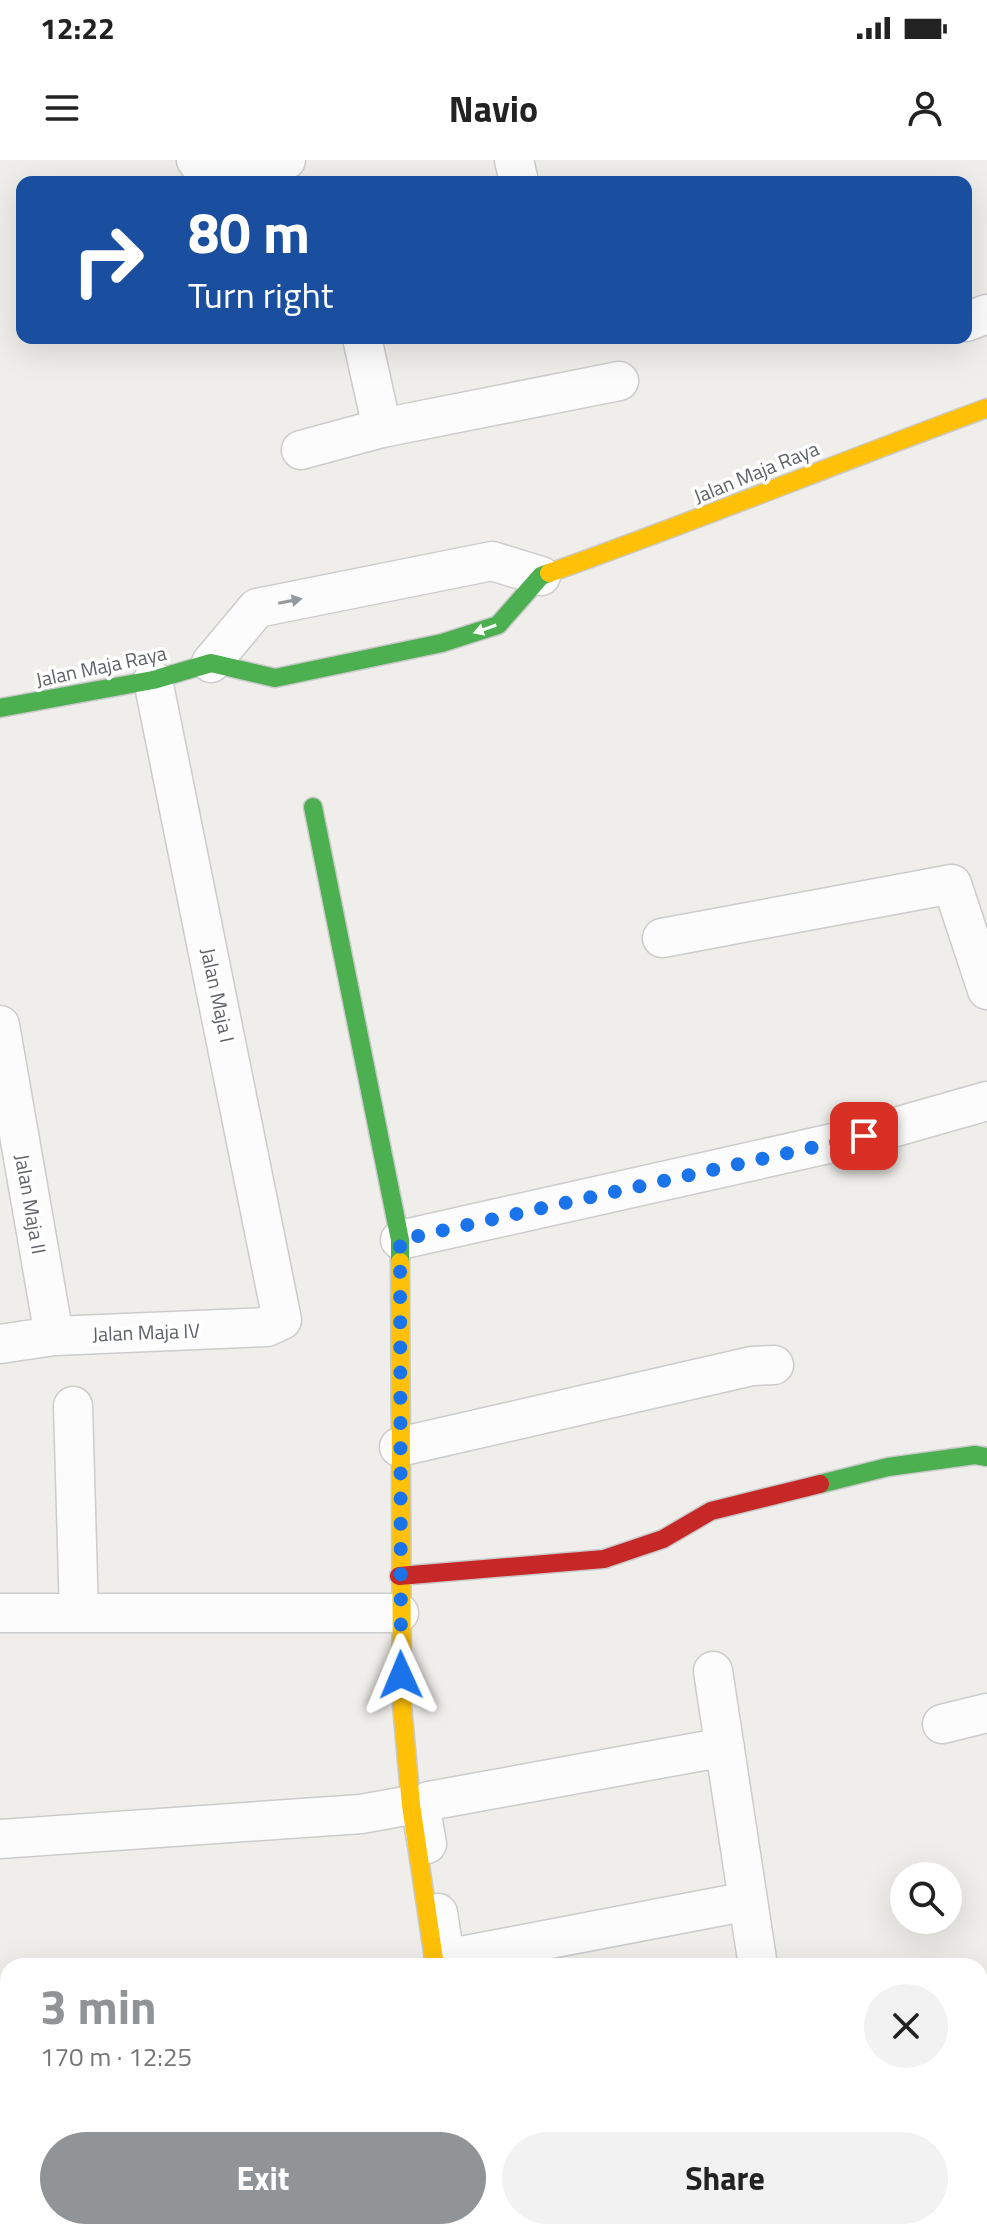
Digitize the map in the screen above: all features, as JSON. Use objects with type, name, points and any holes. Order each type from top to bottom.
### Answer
[{"type":"street","points":[[196,160],[210,176]]},
{"type":"street","points":[[242,176],[286,160]]},
{"type":"street","points":[[363,344],[382,428]]},
{"type":"street","points":[[301,450],[382,428],[619,381]]},
{"type":"street","name":"Jalan Maja Raya","points":[[541,576],[704,518],[834,464],[987,408]]},
{"type":"street","points":[[492,561],[541,576],[498,625],[442,643],[275,678],[211,663],[257,608],[492,561]]},
{"type":"street","name":"Jalan Maja Raya","points":[[0,708],[153,680],[211,663]]},
{"type":"street","name":"Jalan Maja I","points":[[153,680],[283,1311]]},
{"type":"street","points":[[313,807],[400,1240],[399,1613],[402,1705],[411,1805],[434,1958]]},
{"type":"street","points":[[662,938],[952,884],[987,990]]},
{"type":"street","name":"Jalan Maja II","points":[[0,1025],[54,1336]]},
{"type":"street","points":[[400,1240],[864,1136],[987,1101]]},
{"type":"street","name":"Jalan Maja IV","points":[[0,1344],[54,1336],[267,1327],[282,1320],[283,1311]]},
{"type":"street","points":[[399,1447],[752,1366],[774,1365]]},
{"type":"street","points":[[73,1406],[79,1613]]},
{"type":"street","points":[[399,1576],[604,1559],[663,1539],[711,1511],[888,1467],[975,1455],[987,1457]]},
{"type":"street","points":[[0,1613],[399,1613]]},
{"type":"street","points":[[713,1671],[757,1958]]},
{"type":"street","points":[[942,1724],[987,1713]]},
{"type":"street","points":[[725,1747],[437,1798],[429,1801],[422,1815],[443,1945],[456,1957],[748,1901]]},
{"type":"street","points":[[0,1839],[361,1814],[411,1805]]},
{"type":"traffic: fast","points":[[0,708],[153,680],[211,663],[275,678],[442,643],[498,625],[541,576],[549,573]]},
{"type":"traffic: fast","points":[[313,807],[400,1240],[400,1262]]},
{"type":"traffic: fast","points":[[820,1484],[888,1467],[975,1455],[987,1457]]},
{"type":"traffic: slow","points":[[549,573],[987,408]]},
{"type":"traffic: slow","points":[[400,1262],[402,1705],[411,1805],[434,1958]]},
{"type":"traffic: jam","points":[[399,1576],[604,1559],[663,1539],[711,1511],[820,1484]]},
{"type":"route","points":[[401,1675],[400,1240],[864,1136]]}]
